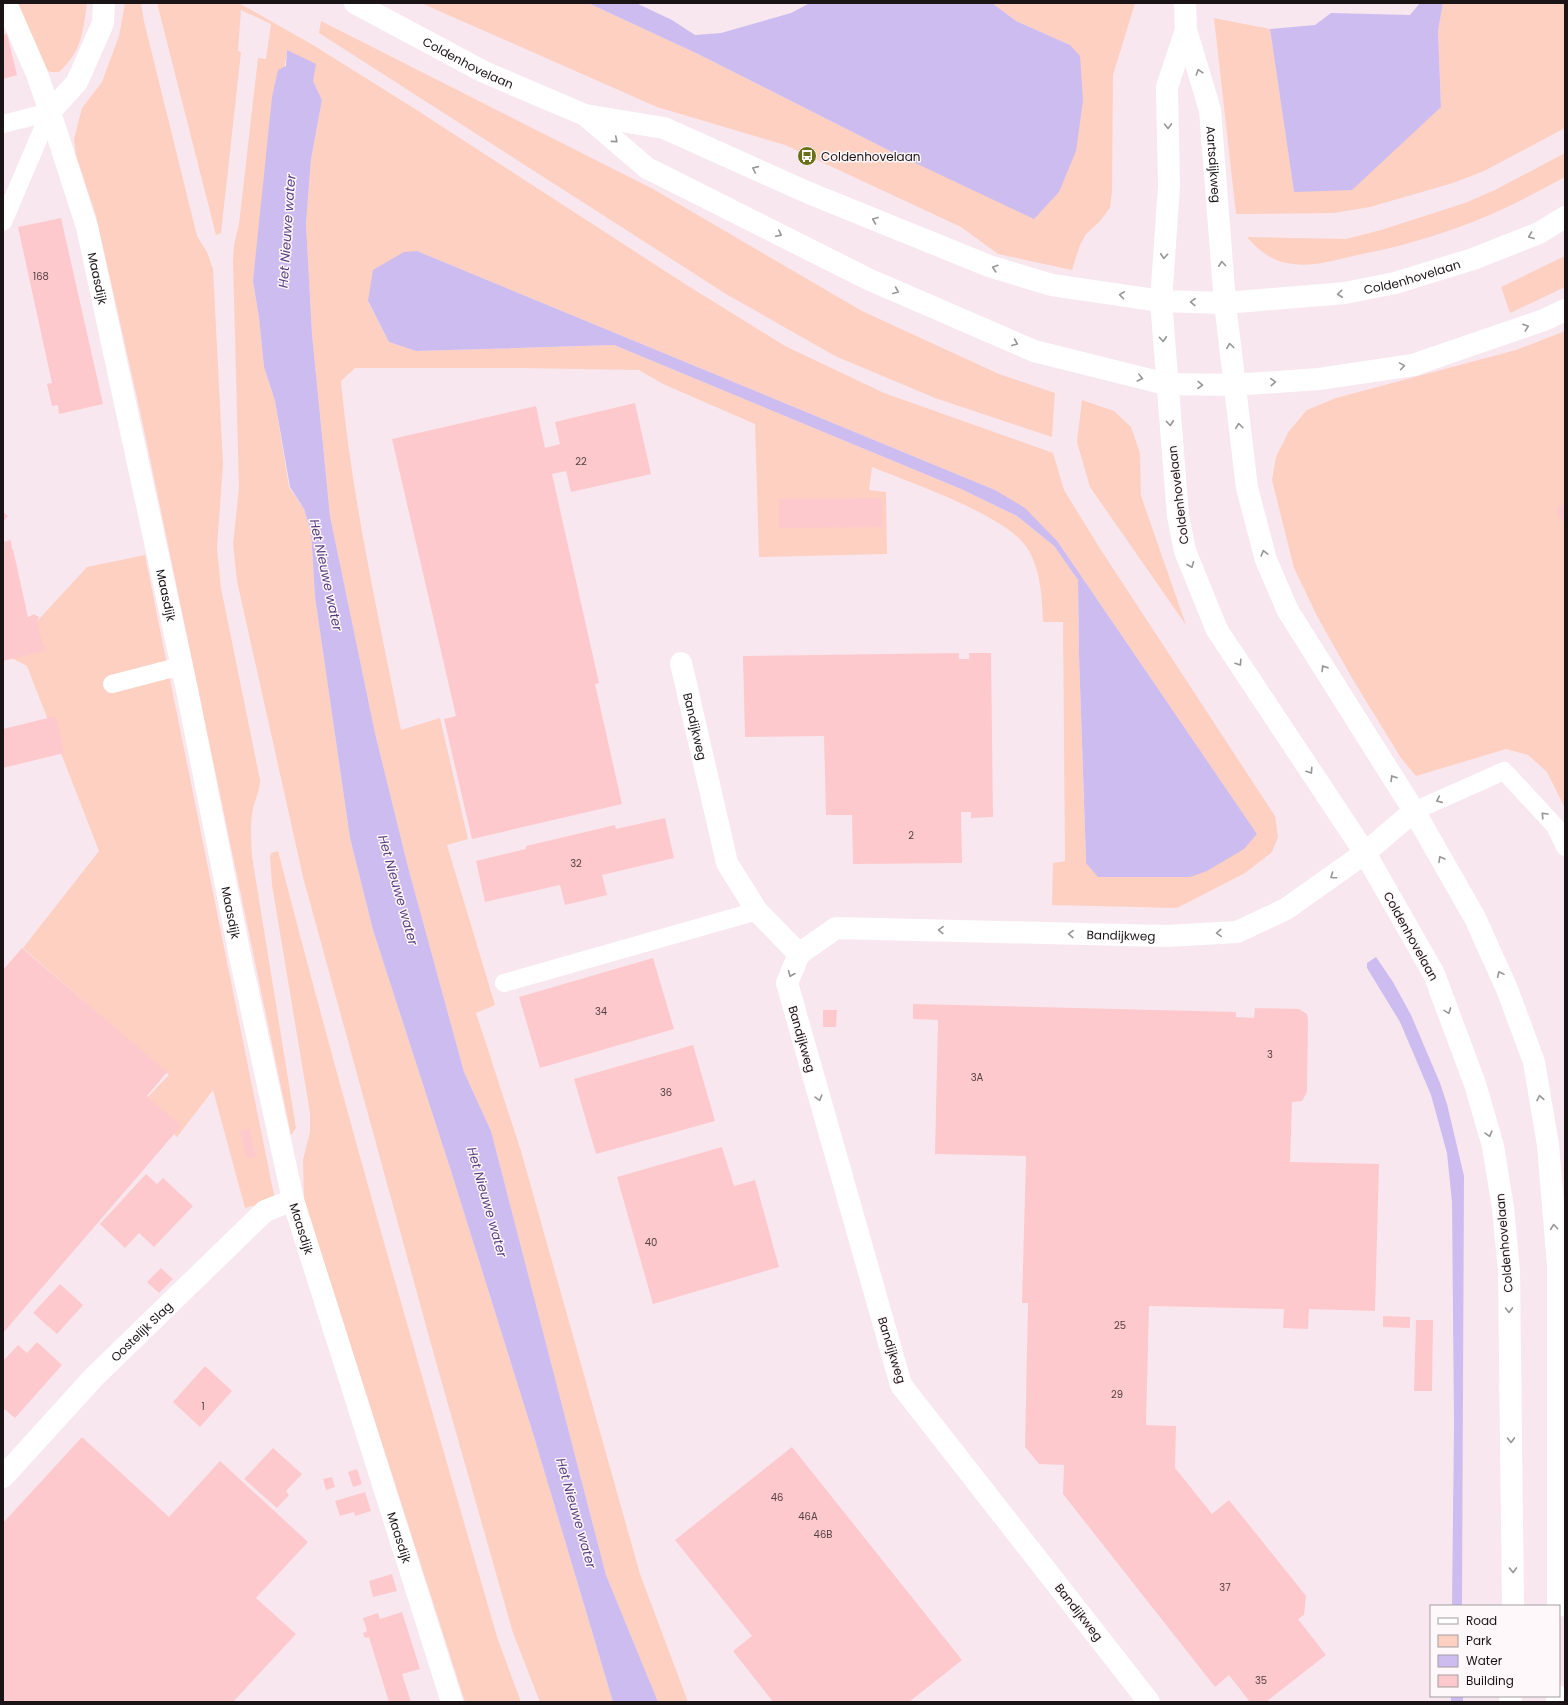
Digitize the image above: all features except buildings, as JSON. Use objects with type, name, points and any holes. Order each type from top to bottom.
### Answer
[{"type":"street","name":"Maasdijk","points":[[6,3],[37,74],[87,227],[181,666],[241,961],[293,1200],[452,1702]]},
{"type":"street","points":[[50,112],[77,82],[103,23],[104,3]]},
{"type":"street","name":"Coldenhovelaan","points":[[355,3],[484,72],[585,115],[664,128],[808,193],[989,266],[1052,285],[1161,300],[1225,303],[1345,293],[1395,283],[1488,253],[1539,233],[1565,217]]},
{"type":"street","name":"Aartsdijkweg","points":[[1185,3],[1186,30],[1210,110],[1225,303]]},
{"type":"street","name":"Aartsdijkweg","points":[[1161,300],[1169,186],[1167,87],[1186,30]]},
{"type":"street","name":"Coldenhovelaan","points":[[585,115],[647,168],[868,279],[1034,351],[1166,384],[1234,385],[1319,379],[1413,364],[1544,320],[1565,310]]},
{"type":"street","name":"Coldenhovelaan","points":[[1161,300],[1166,384],[1178,516],[1185,551],[1217,630],[1365,853],[1434,974],[1475,1084],[1493,1146],[1503,1208],[1509,1271],[1513,1605]]},
{"type":"street","points":[[1225,303],[1247,488],[1266,560],[1288,611],[1414,812],[1475,918],[1507,989],[1534,1062],[1548,1145],[1558,1265],[1562,1543],[1558,1605]]},
{"type":"street","name":"Bandijkweg","points":[[681,662],[727,863],[757,911],[799,954]]},
{"type":"street","name":"Bandijkweg","points":[[1149,1702],[901,1385],[787,983],[799,954],[836,928],[1166,936],[1237,932],[1286,908],[1365,853],[1414,812]]},
{"type":"street","name":"Oostelijk Slag","points":[[3,1477],[94,1377],[265,1211],[293,1200]]},
{"type":"lane","points":[[3,124],[50,112]]},
{"type":"lane","points":[[3,222],[50,112]]},
{"type":"lane","points":[[112,684],[181,666]]},
{"type":"lane","points":[[1414,812],[1504,771],[1555,826],[1565,847]]},
{"type":"lane","points":[[504,983],[757,911]]},
{"type":"green space","points":[[17,3],[87,3],[84,23],[77,49],[67,64],[59,72],[50,72],[46,69]]},
{"type":"green space","points":[[125,3],[141,3],[144,21],[197,236],[207,252],[213,269],[223,464],[217,548],[221,588],[260,780],[259,791],[252,814],[252,856],[296,1128],[291,1135],[142,420],[96,216],[76,155],[74,139],[82,108],[102,82],[119,36]]},
{"type":"green space","points":[[157,3],[239,3],[313,45],[412,107],[685,284],[785,346],[884,393],[1053,453],[1064,490],[1099,547],[1275,816],[1278,837],[1272,852],[1245,873],[1177,908],[1052,905],[1053,863],[1065,861],[1063,622],[1043,622],[1040,585],[1036,568],[1029,551],[1019,538],[982,513],[933,491],[872,467],[869,490],[886,492],[887,554],[759,557],[755,424],[663,384],[639,370],[355,368],[341,381],[359,513],[401,730],[440,718],[468,839],[447,845],[495,1005],[476,1013],[521,1151],[640,1574],[688,1702],[658,1702],[606,1575],[491,1131],[464,1072],[408,867],[375,733],[330,516],[312,334],[306,224],[311,159],[322,100],[313,81],[287,51],[253,281],[259,318],[264,367],[275,401],[289,487],[304,509],[311,532],[315,597],[350,838],[373,930],[451,1171],[535,1440],[613,1702],[540,1702],[513,1633],[434,1355],[303,877],[237,581],[233,544],[239,488],[233,262],[234,245],[239,224],[258,58],[266,59],[271,24],[241,10],[238,51],[241,52],[221,233],[216,235]],"holes":[[[417,251],[995,490],[1058,542],[1257,834],[1086,863],[1078,580],[1054,546],[1017,516],[961,489],[614,345],[416,351],[389,342],[368,302]]]},
{"type":"green space","points":[[421,3],[588,3],[698,54],[890,151],[1070,45],[1016,21],[992,3],[1135,3],[1113,75],[1112,191],[1110,208],[1100,221],[1086,234],[1080,245],[1072,270],[998,254],[961,227],[785,145],[657,107]]},
{"type":"green space","points":[[1443,3],[1565,3],[1565,128],[1484,171],[1453,183],[1370,207],[1334,213],[1236,214],[1214,18],[1270,29],[1294,192],[1441,107],[1438,31]]},
{"type":"green space","points":[[321,21],[653,189],[862,311],[999,374],[1055,393],[1052,437],[935,398],[835,356],[726,294],[319,33]]},
{"type":"green space","points":[[1565,153],[1565,177],[1487,216],[1460,227],[1399,246],[1304,265],[1281,262],[1270,257],[1255,246],[1247,237],[1346,239],[1381,230],[1465,203],[1495,190]]},
{"type":"green space","points":[[1565,256],[1565,287],[1510,313],[1501,287]]},
{"type":"green space","points":[[1565,331],[1565,808],[1547,772],[1528,755],[1506,749],[1416,776],[1401,758],[1352,678],[1317,616],[1294,568],[1272,480],[1276,457],[1289,431],[1307,410],[1336,398],[1516,350]]},
{"type":"green space","points":[[1082,400],[1114,411],[1131,427],[1140,453],[1141,496],[1186,625],[1090,487],[1077,442]]},
{"type":"green space","points":[[145,555],[275,1200],[245,1208],[213,1090],[177,1137],[142,1103],[169,1075],[23,948],[99,851],[27,666],[6,655],[87,567]]},
{"type":"green space","points":[[278,851],[330,1049],[413,1344],[498,1640],[521,1702],[465,1702],[304,1200],[303,1160],[310,1132],[310,1113],[272,885],[270,857],[271,853]]},
{"type":"water","points":[[588,3],[636,3],[672,20],[695,35],[721,33],[791,13],[810,3],[992,3],[1016,21],[1070,45],[1080,56],[1083,101],[1076,151],[1059,192],[1034,219],[890,151],[698,54]]},
{"type":"water","points":[[1420,3],[1443,3],[1438,31],[1441,107],[1352,190],[1294,192],[1270,29],[1315,25],[1331,13],[1410,15]]},
{"type":"water","name":"Het Nieuwe water","points":[[287,50],[316,64],[313,81],[322,100],[311,159],[306,224],[312,334],[330,516],[375,733],[408,867],[464,1072],[491,1131],[606,1575],[658,1702],[613,1702],[535,1440],[451,1171],[373,930],[350,838],[315,597],[311,532],[304,509],[290,487],[275,401],[264,367],[259,318],[253,281],[272,97],[278,70],[286,66]]},
{"type":"water","points":[[417,251],[995,490],[1025,508],[1058,542],[1257,834],[1244,849],[1207,871],[1190,877],[1098,877],[1086,863],[1078,580],[1054,546],[1017,516],[961,489],[614,345],[416,351],[389,342],[368,301],[373,270],[404,252]]},
{"type":"water","points":[[1376,957],[1393,982],[1411,1015],[1440,1083],[1447,1104],[1464,1176],[1462,1605],[1452,1605],[1454,1424],[1452,1202],[1447,1153],[1431,1095],[1400,1022],[1367,968],[1367,963]]},
{"type":"water","points":[[1451,1697],[1463,1697],[1463,1702],[1451,1702]]},
{"type":"place","name":"Coldenhovelaan","points":[[807,156]]}]
